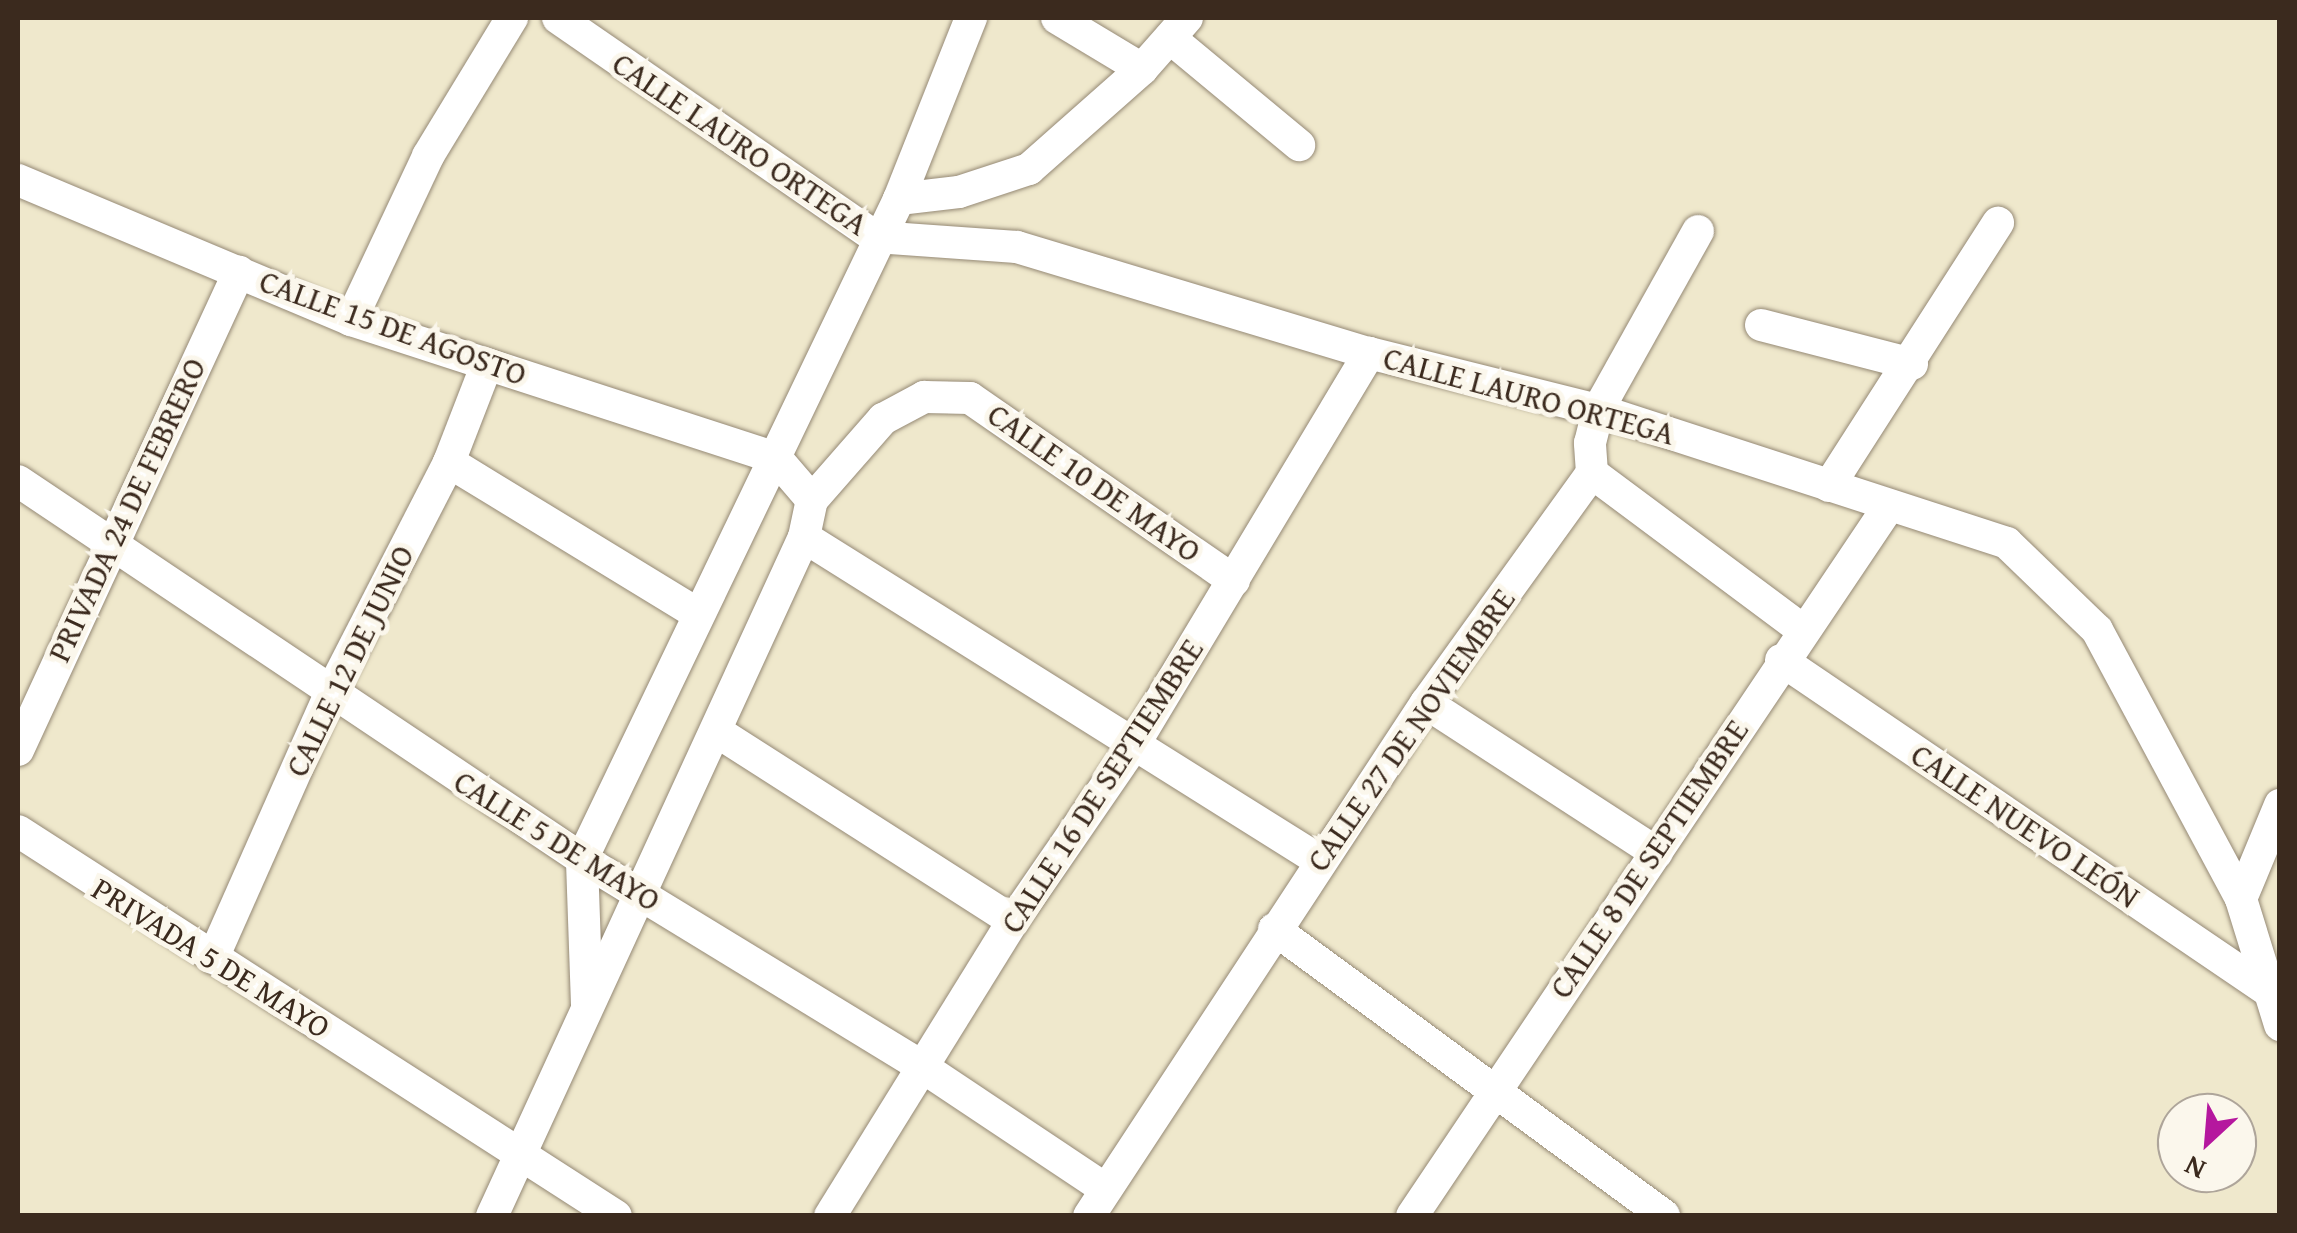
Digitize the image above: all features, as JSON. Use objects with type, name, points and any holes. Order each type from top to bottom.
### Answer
[{"type":"street","points":[[351,320],[428,156],[512,18]]},
{"type":"street","name":"CALLE LAURO ORTEGA","points":[[558,18],[876,238],[1016,248],[1369,352],[1598,410],[2007,543],[2097,630],[2241,899],[2280,1024]]},
{"type":"street","points":[[588,1005],[582,859],[696,612],[776,458],[876,238],[899,199],[971,18]]},
{"type":"street","points":[[1057,18],[1142,69]]},
{"type":"street","points":[[899,199],[959,192],[1029,169],[1142,69],[1178,28],[1299,145]]},
{"type":"street","name":"CALLE 15 DE AGOSTO","points":[[18,180],[351,320],[776,458]]},
{"type":"street","points":[[1829,486],[1912,364],[1998,223]]},
{"type":"street","points":[[1698,232],[1598,410],[1590,443],[1592,473],[1803,630]]},
{"type":"street","name":"PRIVADA 24 DE FEBRERO","points":[[18,750],[108,544],[239,272]]},
{"type":"street","points":[[1761,325],[1912,364]]},
{"type":"street","name":"CALLE 16 DE SEPTIEMBRE","points":[[830,1216],[1013,921],[1132,748],[1369,352]]},
{"type":"street","name":"CALLE 12 DE JUNIO","points":[[214,958],[330,694],[449,462],[487,364]]},
{"type":"street","name":"CALLE 10 DE MAYO","points":[[812,500],[883,419],[924,396],[970,398],[1234,581]]},
{"type":"street","points":[[492,1216],[804,537],[812,500],[776,458]]},
{"type":"street","points":[[449,462],[696,612]]},
{"type":"street","name":"CALLE 27 DE NOVIEMBRE","points":[[1097,1202],[1426,703],[1592,473]]},
{"type":"street","name":"CALLE 5 DE MAYO","points":[[18,481],[330,694],[582,859],[924,1068],[1097,1202]]},
{"type":"street","name":"CALLE 8 DE SEPTIEMBRE","points":[[1412,1216],[1781,660],[1889,506]]},
{"type":"street","points":[[804,537],[1132,748],[1320,860]]},
{"type":"street","name":"CALLE NUEVO LEÓN","points":[[1781,660],[2270,992]]},
{"type":"street","points":[[1426,703],[1656,853]]},
{"type":"street","points":[[716,731],[1013,921]]},
{"type":"street","points":[[2241,899],[2280,805]]},
{"type":"street","name":"PRIVADA 5 DE MAYO","points":[[18,830],[616,1216]]},
{"type":"street","points":[[1274,929],[1496,1087],[1664,1216]]}]
